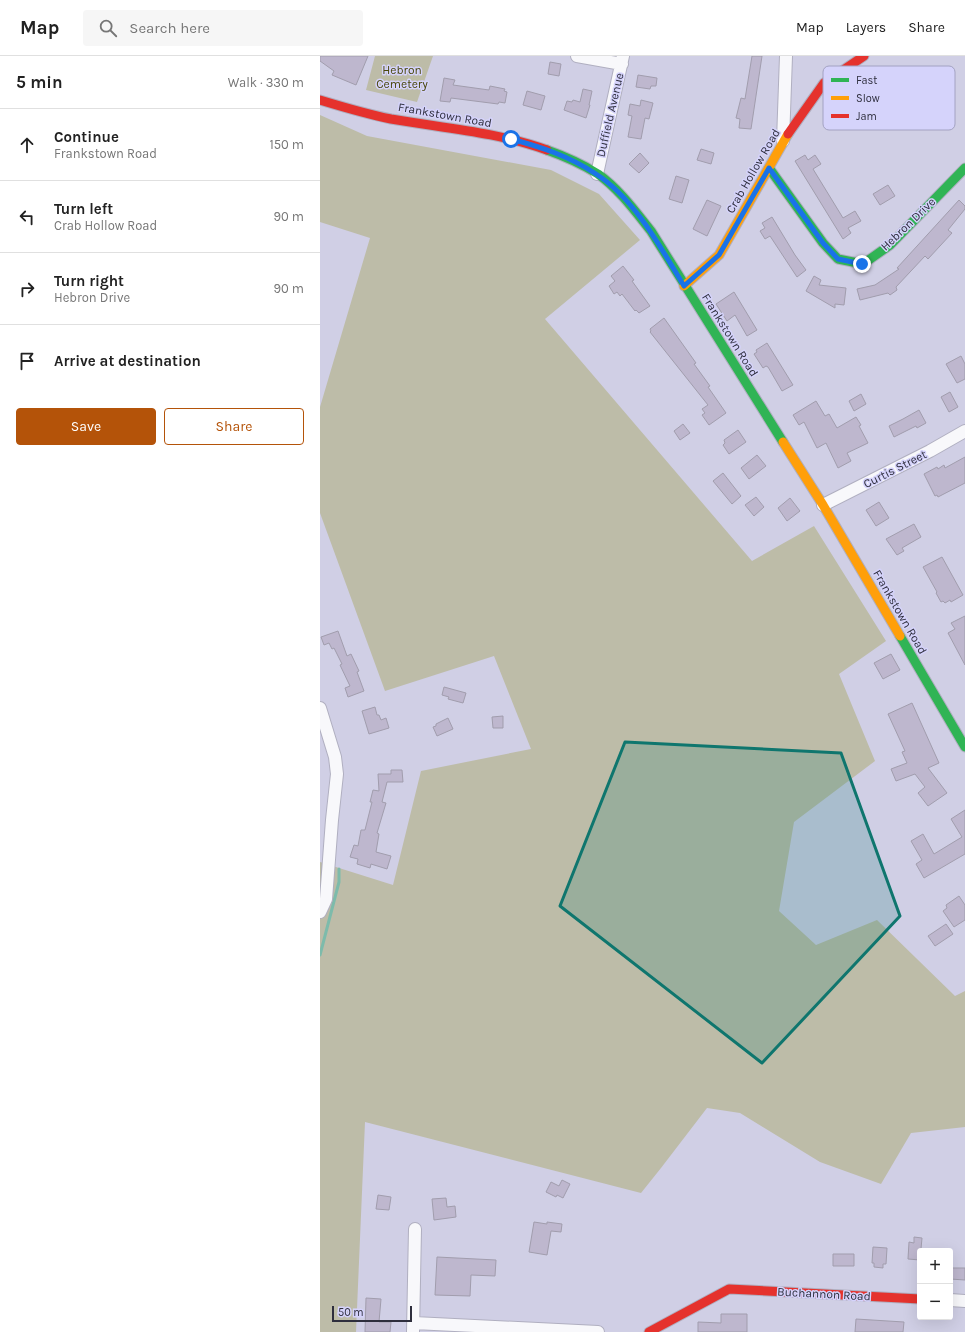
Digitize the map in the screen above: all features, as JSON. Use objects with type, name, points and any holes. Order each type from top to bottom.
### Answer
[{"type":"main road","name":"Crab Hollow Road","points":[[850,66],[864,56]]},
{"type":"main road","name":"Crab Hollow Road","points":[[684,286],[719,255],[784,141],[823,85]]},
{"type":"main road","name":"Frankstown Road","points":[[320,100],[367,114],[511,139],[543,148],[571,160],[597,174],[628,203],[651,231],[684,286],[823,505],[965,747]]},
{"type":"main road","name":"Hebron Drive","points":[[769,168],[823,243],[833,254],[838,259],[862,264],[890,245],[965,168]]},
{"type":"main road","name":"Buchannon Road","points":[[649,1332],[729,1289],[917,1298]]},
{"type":"street","points":[[577,56],[622,60]]},
{"type":"street","points":[[784,141],[786,56]]},
{"type":"street","name":"Duffield Avenue","points":[[597,174],[622,60]]},
{"type":"street","name":"Curtis Street","points":[[823,505],[930,451],[965,431]]},
{"type":"street","points":[[320,708],[335,757],[337,778],[326,899],[320,912]]},
{"type":"street","points":[[415,1228],[414,1327],[598,1332]]},
{"type":"street","points":[[953,1300],[965,1301]]},
{"type":"highlighted area","points":[[625,742],[841,753],[900,916],[762,1063],[560,906]]},
{"type":"green space","name":"Hebron Cemetery","points":[[375,56],[433,56],[417,102],[366,90]]},
{"type":"green space","points":[[320,115],[367,136],[551,170],[599,194],[640,240],[545,319],[752,561],[814,526],[886,641],[839,674],[875,761],[794,822],[779,911],[816,945],[877,920],[955,996],[965,991],[965,1127],[911,1133],[881,1184],[820,1162],[740,1113],[707,1108],[641,1193],[365,1122],[356,1332],[320,1332],[320,862],[393,885],[421,771],[531,749],[494,656],[385,691],[320,513],[320,407],[370,238],[320,222]]},
{"type":"building","points":[[320,56],[368,56],[356,85],[332,75],[334,71],[320,61]]},
{"type":"building","points":[[752,56],[762,56],[751,129],[739,128],[740,119],[736,118],[741,98],[745,99]]},
{"type":"building","points":[[550,62],[561,64],[559,76],[548,74]]},
{"type":"building","points":[[638,75],[657,78],[656,86],[651,86],[650,89],[636,87]]},
{"type":"building","points":[[444,78],[455,80],[453,85],[489,90],[490,86],[505,89],[504,91],[507,92],[505,103],[499,102],[498,104],[451,98],[450,102],[440,101]]},
{"type":"building","points":[[583,89],[592,91],[586,118],[564,110],[567,101],[572,102],[573,100],[580,102]]},
{"type":"building","points":[[527,91],[545,96],[541,110],[523,105]]},
{"type":"building","points":[[641,100],[653,103],[649,119],[645,118],[641,139],[628,137],[632,116],[628,115],[630,104],[640,106]]},
{"type":"building","points":[[701,149],[714,153],[711,164],[697,160]]},
{"type":"building","points":[[640,153],[649,163],[639,173],[629,164]]},
{"type":"building","points":[[805,155],[808,160],[815,155],[821,164],[813,169],[843,218],[855,211],[861,221],[848,228],[851,233],[843,239],[795,161]]},
{"type":"building","points":[[676,176],[689,180],[682,203],[669,199]]},
{"type":"building","points":[[888,185],[895,196],[880,205],[873,194]]},
{"type":"building","points":[[707,200],[721,206],[707,236],[693,229]]},
{"type":"building","points":[[959,200],[965,206],[965,209],[948,230],[952,233],[928,259],[925,256],[896,287],[897,290],[890,295],[888,293],[860,300],[857,289],[875,285],[899,269],[897,268]]},
{"type":"building","points":[[772,217],[806,270],[797,277],[770,236],[765,239],[760,231],[765,228],[762,223]]},
{"type":"building","points":[[623,266],[634,280],[632,281],[650,306],[639,313],[636,310],[635,311],[622,294],[620,296],[617,292],[614,294],[609,286],[615,281],[611,276]]},
{"type":"building","points":[[814,276],[821,280],[819,285],[846,288],[844,305],[835,304],[835,308],[806,291]]},
{"type":"building","points":[[734,292],[757,330],[747,336],[735,315],[727,321],[716,304]]},
{"type":"building","points":[[664,318],[696,363],[694,364],[710,386],[708,387],[726,413],[709,425],[702,415],[705,413],[702,409],[708,405],[650,332],[650,329]]},
{"type":"building","points":[[767,343],[793,385],[782,391],[768,367],[766,366],[763,368],[754,354],[757,352],[756,350]]},
{"type":"building","points":[[961,356],[965,364],[965,379],[957,383],[946,364]]},
{"type":"building","points":[[950,392],[958,407],[949,412],[941,397]]},
{"type":"building","points":[[861,394],[866,404],[854,411],[849,401]]},
{"type":"building","points":[[816,401],[825,416],[829,414],[837,428],[856,417],[868,443],[847,453],[851,461],[838,468],[826,443],[817,448],[804,422],[799,425],[793,415]]},
{"type":"building","points":[[919,410],[926,423],[917,428],[916,426],[894,437],[889,426]]},
{"type":"building","points":[[683,424],[690,433],[680,440],[674,431]]},
{"type":"building","points":[[738,430],[746,442],[729,454],[723,445],[725,443],[724,440]]},
{"type":"building","points":[[757,455],[766,466],[749,479],[741,468]]},
{"type":"building","points":[[965,457],[965,483],[938,497],[937,495],[935,496],[924,474],[944,465],[945,468]]},
{"type":"building","points":[[723,473],[741,496],[732,504],[713,481]]},
{"type":"building","points":[[756,497],[764,507],[754,516],[745,505]]},
{"type":"building","points":[[790,498],[800,511],[787,521],[778,508]]},
{"type":"building","points":[[879,502],[889,518],[876,526],[866,510]]},
{"type":"building","points":[[914,524],[921,537],[902,548],[904,551],[897,555],[886,539]]},
{"type":"building","points":[[942,557],[963,595],[951,602],[950,600],[945,603],[943,601],[941,602],[923,567]]},
{"type":"building","points":[[965,616],[965,665],[948,633],[955,629],[951,623]]},
{"type":"building","points":[[338,631],[347,656],[351,654],[359,671],[357,672],[364,691],[348,697],[345,688],[350,686],[340,665],[342,664],[334,648],[332,649],[329,643],[324,645],[321,637]]},
{"type":"building","points":[[891,654],[900,670],[883,679],[874,663]]},
{"type":"building","points":[[444,687],[466,693],[463,703],[448,699],[449,697],[442,695]]},
{"type":"building","points":[[912,703],[939,763],[928,768],[947,793],[928,806],[918,793],[925,787],[915,774],[896,781],[891,769],[907,763],[902,752],[905,751],[888,714]]},
{"type":"building","points":[[375,707],[377,715],[379,715],[381,720],[386,718],[389,728],[369,734],[362,711]]},
{"type":"building","points":[[503,716],[503,728],[493,728],[492,717]]},
{"type":"building","points":[[448,718],[453,729],[437,736],[433,727]]},
{"type":"building","points":[[391,770],[402,770],[403,782],[387,782],[382,802],[386,803],[377,833],[379,834],[376,852],[391,856],[387,869],[371,864],[370,868],[357,864],[358,859],[350,857],[354,845],[358,846],[361,830],[365,830],[372,802],[370,802],[373,790],[379,791],[378,774],[391,774]]},
{"type":"building","points":[[965,810],[965,854],[924,878],[916,864],[922,860],[911,841],[923,834],[934,854],[962,837],[951,819]]},
{"type":"building","points":[[959,896],[965,905],[965,920],[954,927],[943,911],[947,908],[946,905]]},
{"type":"building","points":[[946,924],[953,934],[935,946],[928,936]]},
{"type":"building","points":[[562,1180],[570,1184],[563,1198],[557,1195],[556,1197],[546,1192],[551,1182],[559,1186]]},
{"type":"building","points":[[378,1195],[391,1197],[389,1210],[376,1209]]},
{"type":"building","points":[[446,1198],[447,1207],[455,1206],[456,1217],[434,1220],[432,1199]]},
{"type":"building","points":[[534,1222],[562,1224],[561,1232],[551,1231],[547,1255],[529,1252]]},
{"type":"building","points":[[914,1237],[922,1238],[921,1248],[917,1248],[917,1260],[908,1259],[909,1242],[914,1243]]},
{"type":"building","points":[[873,1247],[887,1248],[886,1264],[883,1264],[883,1268],[874,1267],[874,1263],[872,1263]]},
{"type":"building","points":[[833,1254],[854,1254],[854,1266],[833,1266]]},
{"type":"building","points":[[437,1257],[496,1260],[495,1276],[471,1275],[470,1296],[435,1295]]},
{"type":"building","points":[[953,1268],[965,1268],[965,1280],[953,1279]]},
{"type":"building","points":[[366,1298],[381,1299],[379,1322],[391,1322],[390,1332],[365,1332]]},
{"type":"building","points":[[721,1314],[747,1314],[747,1332],[698,1332],[698,1322],[721,1323]]},
{"type":"building","points":[[856,1319],[904,1322],[903,1332],[855,1332]]},
{"type":"waterway","points":[[320,955],[339,882],[339,869]]},
{"type":"traffic: fast","points":[[547,150],[573,160],[598,174],[620,193],[639,216],[651,231],[783,442]]},
{"type":"traffic: fast","points":[[769,168],[823,243],[838,259],[863,264],[890,245],[965,168]]},
{"type":"traffic: fast","points":[[900,636],[965,747]]},
{"type":"traffic: slow","points":[[684,286],[719,255],[788,134]]},
{"type":"traffic: slow","points":[[783,442],[823,505],[900,636]]},
{"type":"traffic: jam","points":[[849,66],[864,56]]},
{"type":"traffic: jam","points":[[788,134],[823,84]]},
{"type":"traffic: jam","points":[[320,100],[391,119],[470,131],[509,139],[547,150]]},
{"type":"traffic: jam","points":[[649,1332],[729,1289],[917,1299]]},
{"type":"route","points":[[511,139],[543,148],[571,160],[597,174],[608,183],[628,203],[651,231],[684,286],[719,255],[769,168],[823,243],[838,259],[862,264]]}]
